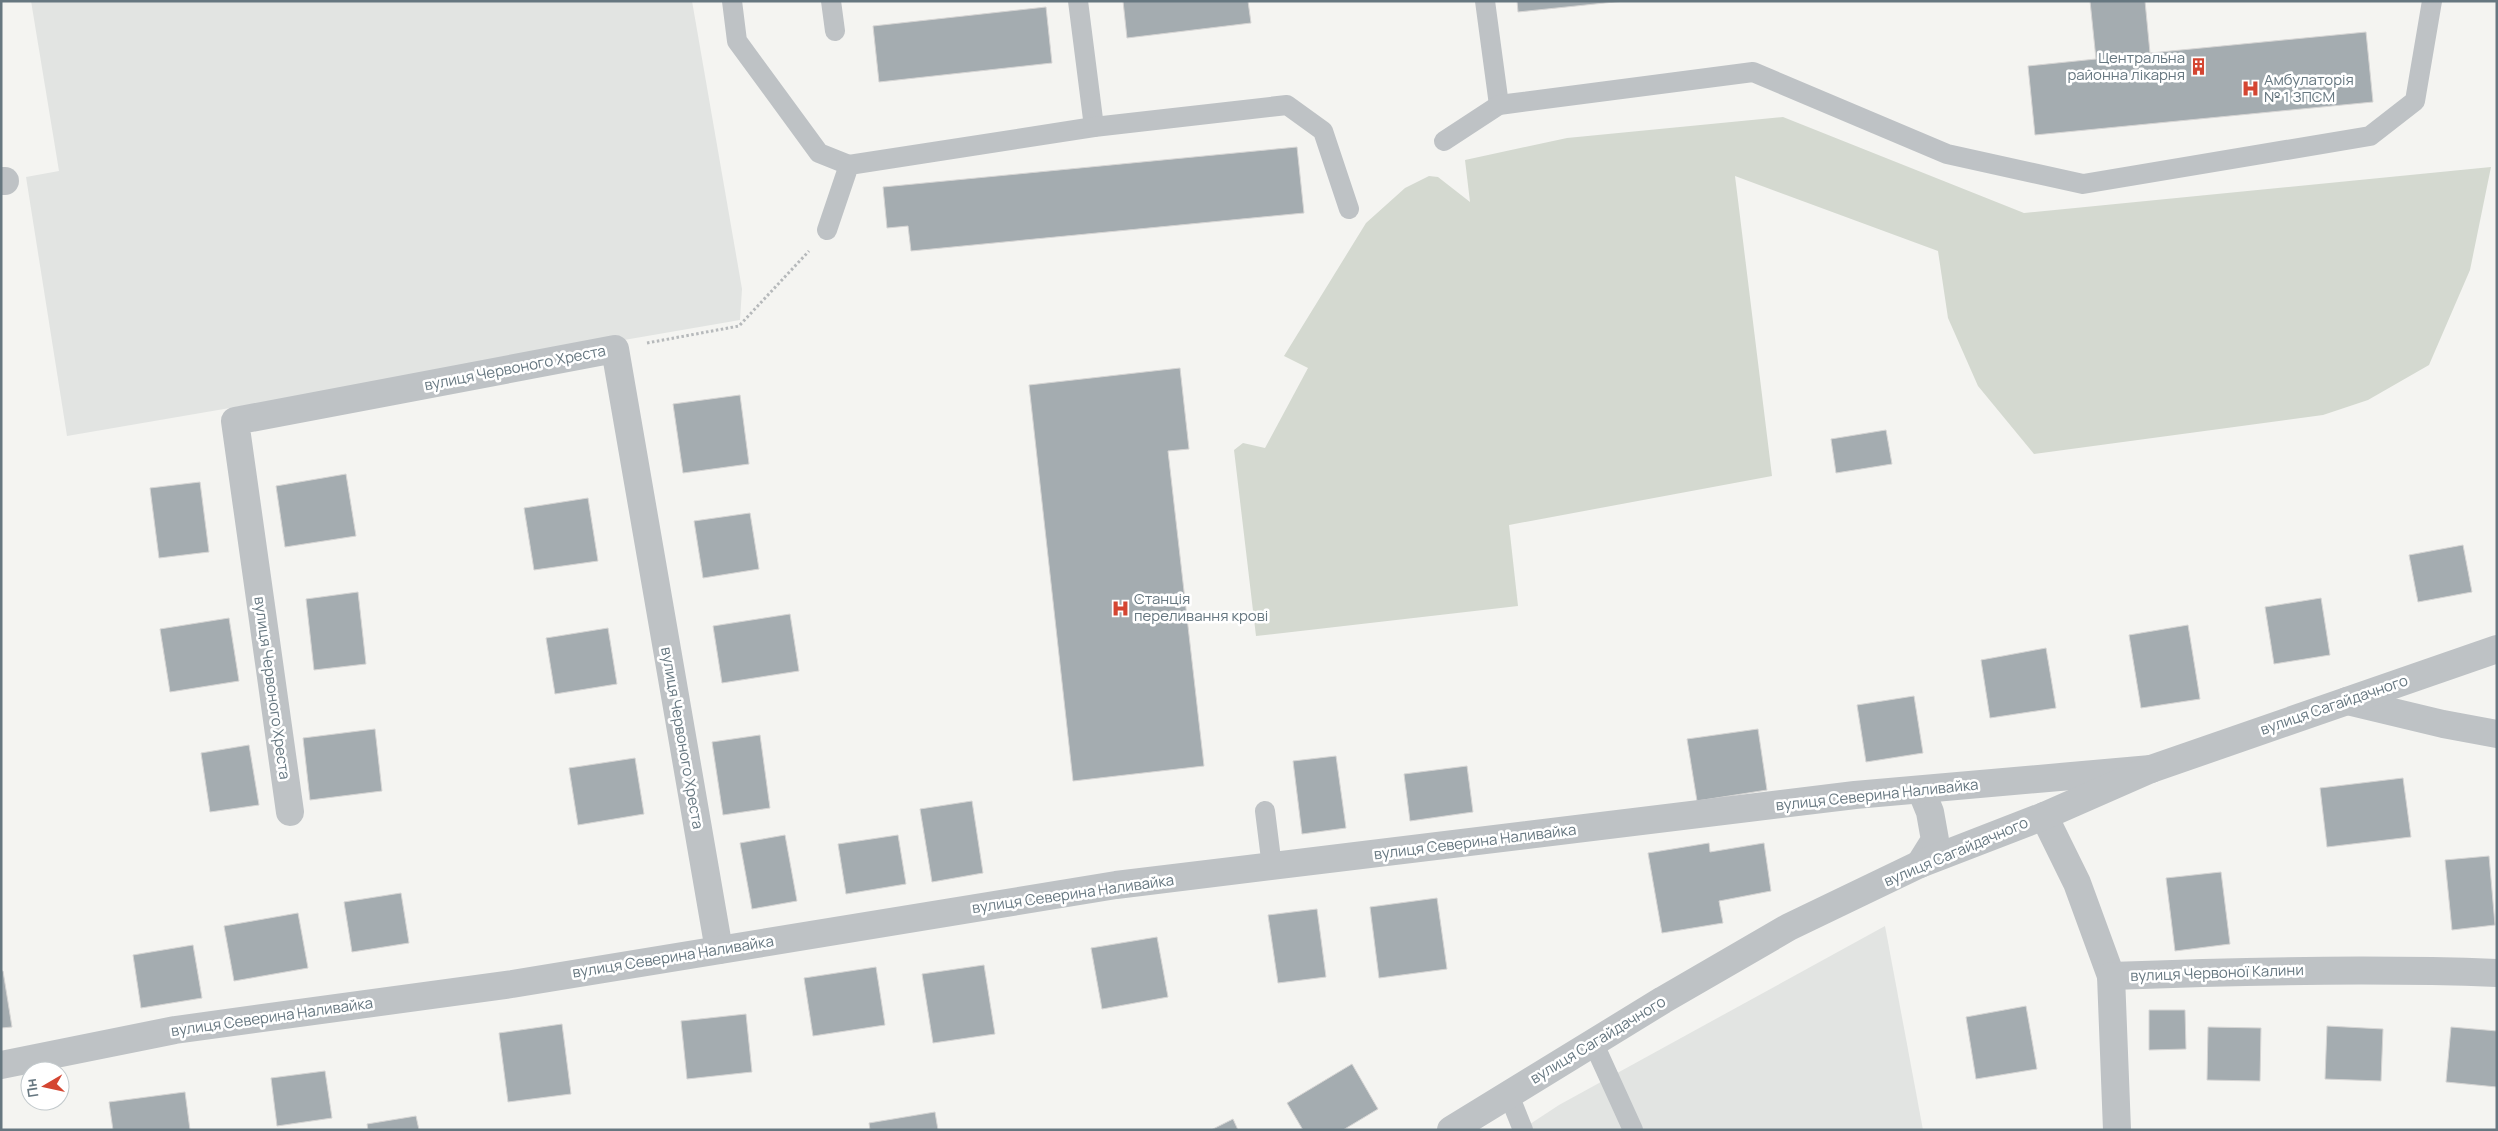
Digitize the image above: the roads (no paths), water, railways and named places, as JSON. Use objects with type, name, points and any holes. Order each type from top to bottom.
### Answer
[{"type":"street","name":"вулиця Червоного Хреста","points":[[290,812],[235,421],[615,349],[719,950]]},
{"type":"street","name":"вулиця Сагайдачного","points":[[1451,1130],[1593,1042],[1789,927],[1920,864],[2044,816],[2151,769],[2497,649]]},
{"type":"street","points":[[2347,701],[2443,724],[2497,734]]},
{"type":"street","name":"вулиця Северина Наливайка","points":[[1,1065],[176,1030],[512,984],[1116,885],[1272,868],[1845,796],[2151,769]]},
{"type":"street","points":[[1920,790],[1930,812],[1935,840],[1920,864]]},
{"type":"street","name":"вулиця Червоної Калини","points":[[2044,816],[2077,883],[2111,976],[2227,971],[2407,970],[2497,973]]},
{"type":"street","points":[[2111,976],[2117,1130]]},
{"type":"lane","points":[[732,1],[737,41],[819,152],[849,165],[1094,127],[1287,105],[1323,131],[1349,209]]},
{"type":"lane","points":[[831,1],[835,31]]},
{"type":"lane","points":[[1078,1],[1094,127]]},
{"type":"lane","points":[[1485,1],[1499,105]]},
{"type":"lane","points":[[1444,141],[1499,105],[1752,72],[1946,154],[2083,184],[2370,136],[2415,101],[2432,1]]},
{"type":"lane","points":[[827,230],[849,165]]},
{"type":"lane","points":[[1265,811],[1272,868]]},
{"type":"lane","points":[[1593,1042],[1633,1130]]},
{"type":"lane","points":[[1509,1094],[1523,1130]]},
{"type":"place","name":"Центральна районна лікарня","points":[[2199,67]]},
{"type":"place","name":"Амбулаторія № 1 ЗПСМ","points":[[2250,89]]},
{"type":"place","name":"Станція переливання крові","points":[[1120,608]]}]
